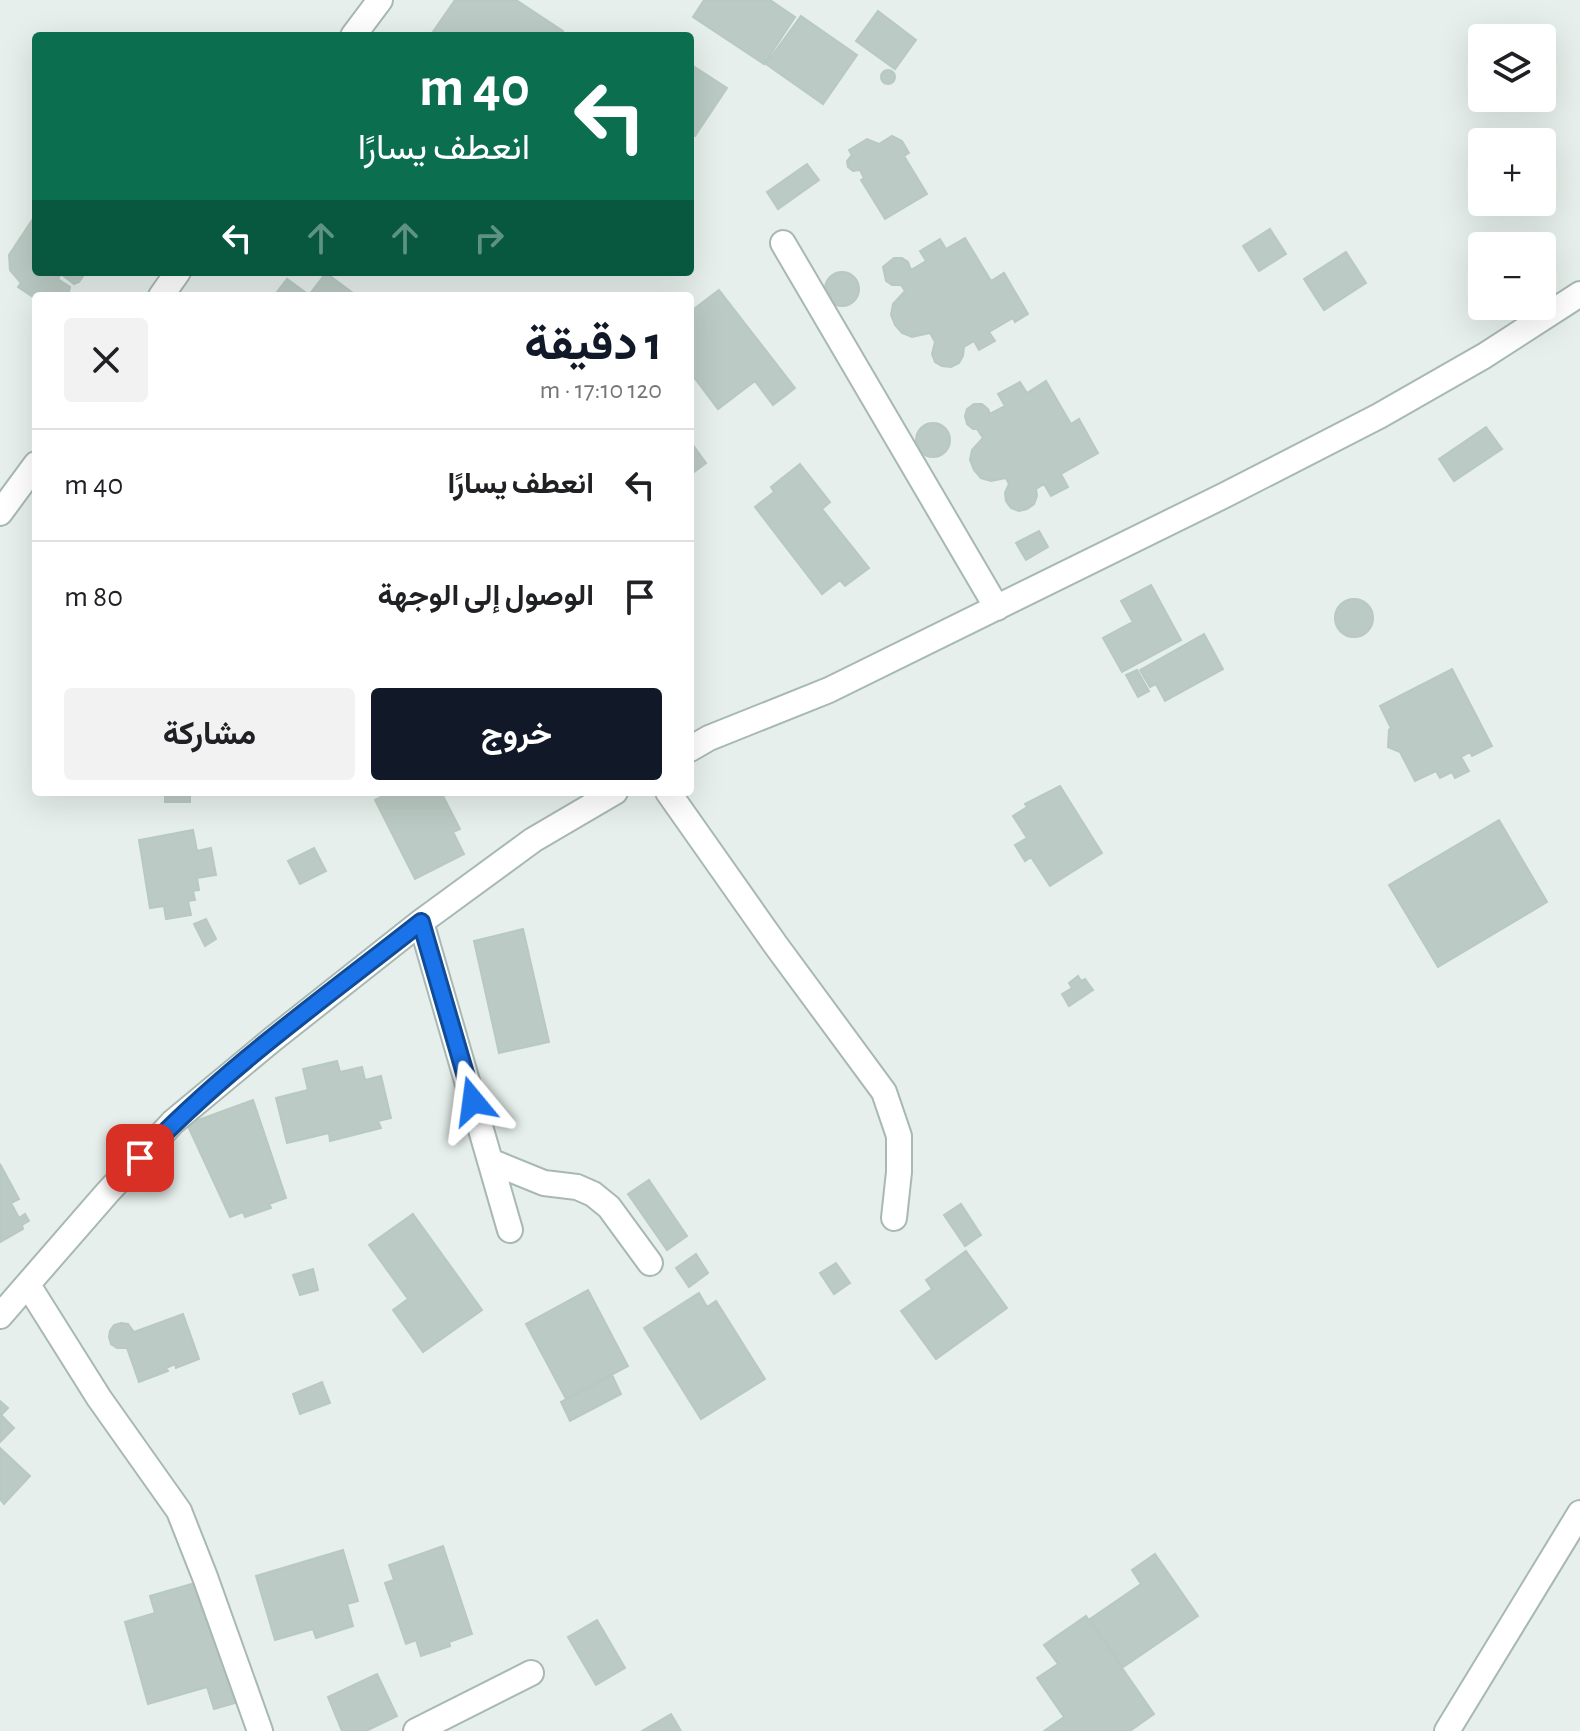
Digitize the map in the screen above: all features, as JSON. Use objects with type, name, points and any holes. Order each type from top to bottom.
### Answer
[{"type":"street","points":[[356,32],[380,0]]},
{"type":"street","points":[[783,243],[997,608]]},
{"type":"street","points":[[694,747],[829,690],[1379,416],[1484,356],[1580,294]]},
{"type":"street","points":[[0,513],[32,469]]},
{"type":"street","points":[[0,1316],[173,1122],[421,922],[533,840],[608,796]]},
{"type":"street","points":[[671,796],[884,1092],[899,1136],[894,1218]]},
{"type":"street","points":[[421,922],[510,1230]]},
{"type":"street","points":[[490,1161],[544,1183],[577,1187],[593,1194],[609,1207],[650,1263]]},
{"type":"street","points":[[28,1285],[99,1398],[179,1511],[260,1731]]},
{"type":"street","points":[[1447,1731],[1580,1513]]},
{"type":"street","points":[[416,1731],[531,1673]]},
{"type":"building","points":[[455,0],[516,0],[563,31],[562,32],[433,32]]},
{"type":"building","points":[[704,0],[770,0],[795,17],[764,64],[693,17]]},
{"type":"building","points":[[878,11],[916,40],[895,69],[856,41]]},
{"type":"building","points":[[801,16],[857,55],[823,104],[766,64]]},
{"type":"building","points":[[694,67],[727,88],[694,135]]},
{"type":"building","points":[[888,70],[895,77],[888,84],[881,77]]},
{"type":"building","points":[[892,136],[902,141],[909,153],[904,156],[927,194],[885,219],[861,180],[864,178],[860,170],[853,171],[847,161],[852,155],[849,150],[867,139],[879,144]]},
{"type":"building","points":[[807,164],[819,180],[778,209],[767,192]]},
{"type":"building","points":[[32,220],[32,276],[60,276],[58,279],[70,287],[69,292],[32,292],[32,296],[18,287],[21,283],[10,270],[9,255]]},
{"type":"building","points":[[1270,229],[1286,254],[1259,271],[1243,246]]},
{"type":"building","points":[[965,238],[991,281],[1004,273],[1028,314],[1015,322],[1013,318],[989,332],[995,341],[979,350],[974,341],[964,347],[959,363],[951,367],[942,366],[935,362],[932,354],[935,342],[930,333],[912,337],[902,333],[895,325],[891,315],[893,304],[905,291],[901,285],[886,281],[883,267],[894,258],[902,258],[911,270],[926,261],[920,251],[940,239],[946,249]]},
{"type":"building","points":[[1346,252],[1366,283],[1324,310],[1304,279]]},
{"type":"building","points":[[842,272],[854,277],[859,289],[854,301],[842,306],[830,301],[825,289],[830,277]]},
{"type":"building","points":[[64,276],[83,276],[74,284]]},
{"type":"building","points":[[324,276],[330,276],[352,292],[311,292]]},
{"type":"building","points":[[287,279],[305,292],[277,292]]},
{"type":"building","points":[[719,290],[795,388],[773,405],[755,381],[718,409],[694,377],[694,309]]},
{"type":"building","points":[[1046,381],[1071,424],[1079,419],[1098,453],[1061,474],[1068,487],[1051,496],[1044,484],[1036,489],[1034,504],[1019,511],[1011,508],[1006,501],[1009,484],[1006,478],[991,481],[981,478],[974,470],[970,460],[972,450],[983,438],[977,429],[967,424],[965,416],[967,409],[974,404],[982,404],[990,414],[1005,406],[998,394],[1020,382],[1027,393]]},
{"type":"building","points":[[933,423],[945,428],[950,440],[945,452],[933,457],[921,452],[916,440],[921,428]]},
{"type":"building","points":[[1486,427],[1502,449],[1454,481],[1439,459]]},
{"type":"building","points":[[694,446],[706,463],[694,472]]},
{"type":"building","points":[[800,464],[830,502],[822,509],[869,568],[845,586],[840,580],[822,594],[755,507],[774,492],[771,487]]},
{"type":"building","points":[[1039,531],[1048,547],[1026,560],[1016,543]]},
{"type":"building","points":[[1151,585],[1181,640],[1122,672],[1103,638],[1133,622],[1121,601]]},
{"type":"building","points":[[1354,599],[1367,605],[1373,618],[1367,631],[1354,637],[1341,631],[1335,618],[1341,605]]},
{"type":"building","points":[[1204,634],[1223,669],[1165,701],[1156,684],[1150,687],[1140,670]]},
{"type":"building","points":[[1452,669],[1492,746],[1472,756],[1470,752],[1461,757],[1469,771],[1455,778],[1452,772],[1440,778],[1436,771],[1415,781],[1400,752],[1388,747],[1391,728],[1380,706]]},
{"type":"building","points":[[1137,670],[1149,691],[1138,697],[1126,675]]},
{"type":"building","points":[[1060,786],[1102,853],[1050,886],[1031,857],[1025,861],[1015,845],[1027,838],[1013,816],[1027,807],[1025,804]]},
{"type":"building","points":[[165,796],[190,796],[190,802],[165,802]]},
{"type":"building","points":[[383,796],[443,796],[460,829],[453,832],[464,854],[415,879],[375,800]]},
{"type":"building","points":[[1499,820],[1547,902],[1438,967],[1389,885]]},
{"type":"building","points":[[193,830],[197,851],[211,848],[216,875],[197,878],[199,890],[193,891],[195,900],[188,901],[191,915],[166,919],[164,906],[150,908],[139,840]]},
{"type":"building","points":[[314,848],[326,871],[300,884],[288,861]]},
{"type":"building","points":[[206,919],[216,939],[205,946],[194,924]]},
{"type":"building","points":[[523,929],[549,1042],[499,1053],[474,941]]},
{"type":"building","points":[[1078,976],[1081,981],[1085,979],[1093,990],[1069,1006],[1062,994],[1072,988],[1069,983]]},
{"type":"building","points":[[337,1061],[340,1072],[362,1067],[365,1080],[381,1076],[391,1118],[378,1121],[381,1128],[330,1141],[329,1133],[287,1143],[276,1098],[308,1090],[303,1069]]},
{"type":"building","points":[[253,1100],[286,1198],[269,1204],[271,1208],[245,1217],[243,1212],[230,1217],[187,1124]]},
{"type":"building","points":[[0,1164],[19,1199],[11,1203],[19,1218],[25,1214],[29,1221],[22,1225],[23,1229],[0,1242]]},
{"type":"building","points":[[649,1180],[687,1236],[667,1250],[628,1194]]},
{"type":"building","points":[[961,1204],[981,1235],[965,1246],[944,1215]]},
{"type":"building","points":[[413,1214],[482,1310],[423,1352],[393,1310],[408,1299],[369,1245]]},
{"type":"building","points":[[966,1251],[1007,1308],[936,1359],[901,1311],[932,1289],[926,1280]]},
{"type":"building","points":[[696,1254],[708,1273],[689,1287],[676,1268]]},
{"type":"building","points":[[836,1263],[850,1283],[834,1294],[820,1273]]},
{"type":"building","points":[[313,1269],[318,1290],[300,1295],[293,1275]]},
{"type":"building","points":[[588,1290],[628,1366],[566,1399],[526,1324]]},
{"type":"building","points":[[699,1293],[707,1307],[716,1301],[765,1379],[701,1419],[644,1328]]},
{"type":"building","points":[[183,1314],[199,1359],[176,1368],[175,1364],[166,1368],[168,1371],[139,1382],[127,1348],[117,1348],[111,1344],[110,1331],[114,1325],[121,1323],[128,1324],[134,1332]]},
{"type":"building","points":[[612,1375],[621,1394],[570,1421],[561,1402]]},
{"type":"building","points":[[322,1382],[330,1403],[300,1414],[293,1394]]},
{"type":"building","points":[[0,1401],[8,1408],[1,1415],[14,1428],[0,1442]]},
{"type":"building","points":[[0,1448],[30,1476],[4,1504],[0,1499]]},
{"type":"building","points":[[443,1546],[472,1634],[421,1656],[416,1640],[406,1644],[385,1583],[394,1580],[389,1565]]},
{"type":"building","points":[[343,1550],[358,1601],[347,1604],[353,1626],[316,1638],[313,1629],[275,1640],[256,1576]]},
{"type":"building","points":[[1155,1554],[1198,1616],[1123,1667],[1090,1619],[1141,1584],[1132,1570]]},
{"type":"building","points":[[202,1581],[238,1702],[214,1709],[207,1687],[148,1704],[125,1622],[155,1613],[150,1596]]},
{"type":"building","points":[[1086,1616],[1154,1714],[1130,1731],[1044,1731],[1064,1717],[1037,1678],[1058,1664],[1044,1645]]},
{"type":"building","points":[[597,1620],[625,1668],[596,1685],[568,1637]]},
{"type":"building","points":[[377,1674],[397,1716],[366,1731],[342,1731],[328,1697]]},
{"type":"building","points":[[671,1714],[681,1731],[642,1731]]},
{"type":"route","points":[[140,1158],[173,1122],[421,922],[473,1101]]}]
